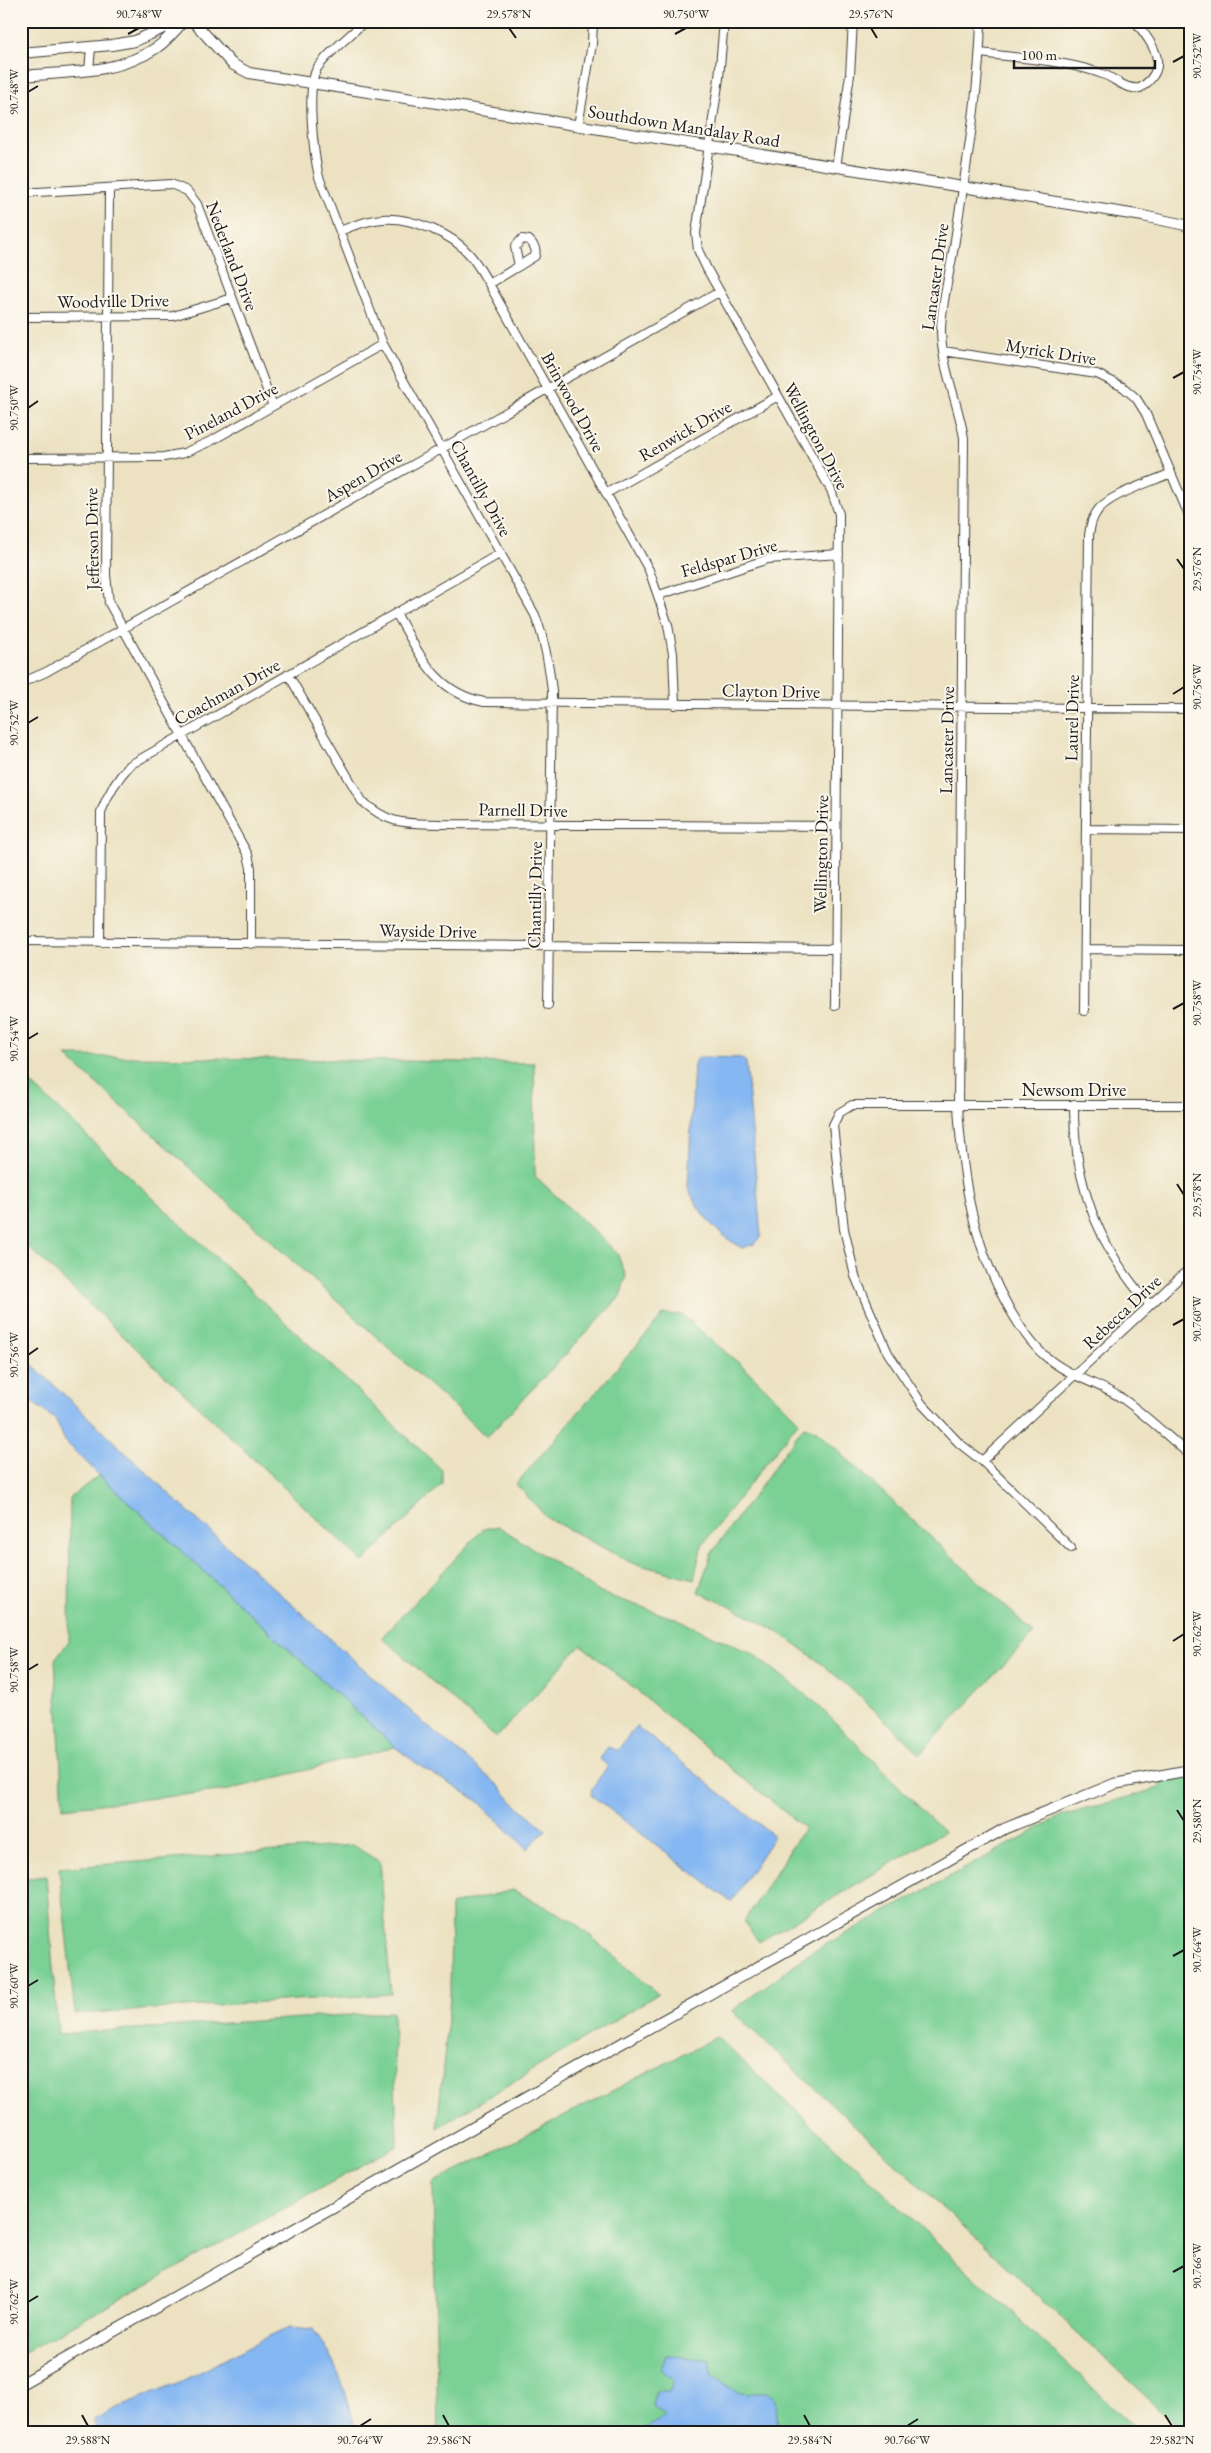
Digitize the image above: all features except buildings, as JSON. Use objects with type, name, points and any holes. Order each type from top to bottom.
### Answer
[{"type":"street","points":[[21,52],[91,47],[135,41],[178,21]]},
{"type":"street","points":[[21,76],[89,71],[125,63],[157,48],[184,21]]},
{"type":"street","name":"Southdown Mandalay Road","points":[[193,21],[232,64],[249,73],[1143,216],[1190,226]]},
{"type":"street","name":"Chantilly Drive","points":[[365,21],[317,68],[313,82],[313,152],[319,177],[383,344],[535,615],[542,634],[548,656],[552,704],[548,1006]]},
{"type":"street","points":[[578,126],[594,21]]},
{"type":"street","name":"Wellington Drive","points":[[724,21],[719,78],[696,240],[707,269],[719,292],[831,490],[838,514],[835,1006]]},
{"type":"street","points":[[836,167],[850,75],[853,21]]},
{"type":"street","name":"Lancaster Drive","points":[[982,21],[978,84],[941,329],[948,381],[961,420],[964,438],[958,1107],[962,1163],[972,1220],[995,1282],[1018,1323],[1043,1355],[1075,1377],[1122,1399],[1190,1455]]},
{"type":"street","points":[[980,52],[1085,69],[1106,76],[1125,86],[1140,88],[1151,81],[1158,63],[1156,50],[1135,21]]},
{"type":"street","points":[[89,71],[91,47]]},
{"type":"street","name":"Nederland Drive","points":[[21,193],[171,184],[187,191],[197,204],[273,406]]},
{"type":"street","name":"Jefferson Drive","points":[[109,188],[106,575],[109,604],[248,855],[251,868],[251,944]]},
{"type":"street","name":"Brinwood Drive","points":[[340,231],[359,223],[385,218],[399,218],[417,222],[455,241],[470,256],[489,284],[649,570],[668,625],[673,654],[675,705]]},
{"type":"street","points":[[489,284],[519,266]]},
{"type":"street","name":"Aspen Drive","points":[[21,683],[46,672],[122,630],[719,292]]},
{"type":"street","name":"Woodville Drive","points":[[21,317],[108,318],[173,316],[232,298]]},
{"type":"street","name":"Pineland Drive","points":[[21,458],[164,458],[184,453],[211,441],[383,344]]},
{"type":"street","name":"Myrick Drive","points":[[943,351],[1096,374],[1108,378],[1136,398],[1146,414],[1190,518]]},
{"type":"street","name":"Renwick Drive","points":[[607,493],[778,396]]},
{"type":"street","name":"Laurel Drive","points":[[1084,1011],[1089,535],[1096,512],[1111,500],[1171,473]]},
{"type":"street","name":"Coachman Drive","points":[[100,942],[101,821],[107,796],[116,780],[130,765],[181,734],[501,554]]},
{"type":"street","name":"Feldspar Drive","points":[[659,595],[768,559],[839,554]]},
{"type":"street","name":"Clayton Drive","points":[[396,613],[423,661],[436,677],[453,692],[466,699],[484,702],[1190,709]]},
{"type":"street","name":"Parnell Drive","points":[[288,674],[362,801],[378,815],[400,823],[836,826]]},
{"type":"street","points":[[1086,829],[1190,830]]},
{"type":"street","name":"Wayside Drive","points":[[21,941],[835,949]]},
{"type":"street","points":[[1085,949],[1190,950]]},
{"type":"street","points":[[1074,1104],[1077,1161],[1093,1218],[1114,1258],[1150,1305]]},
{"type":"street","name":"Newsom Drive","points":[[1071,1548],[982,1461],[959,1443],[922,1404],[888,1352],[855,1276],[848,1248],[844,1229],[832,1125],[838,1113],[852,1105],[958,1107],[1074,1104],[1190,1105]]},
{"type":"street","name":"Rebecca Drive","points":[[982,1461],[1075,1377],[1190,1268]]},
{"type":"street","points":[[21,2384],[624,2042],[996,1834],[1035,1815],[1114,1784],[1190,1770]]},
{"type":"green space","points":[[66,1056],[534,1063],[535,1176],[617,1253],[626,1276],[620,1297],[487,1437]]},
{"type":"green space","points":[[21,1074],[442,1470],[442,1484],[363,1562],[21,1240]]},
{"type":"green space","points":[[664,1314],[682,1315],[748,1371],[799,1421],[702,1545],[694,1579],[632,1563],[547,1518],[516,1484]]},
{"type":"green space","points":[[804,1426],[816,1430],[1034,1633],[920,1754],[841,1680],[790,1640],[734,1608],[698,1592],[711,1554]]},
{"type":"green space","points":[[99,1475],[395,1747],[229,1790],[63,1808],[55,1659],[69,1641],[70,1498]]},
{"type":"green space","points":[[498,1526],[601,1593],[676,1619],[755,1655],[816,1703],[944,1832],[759,1942],[744,1922],[804,1828],[581,1645],[496,1738],[382,1637],[483,1529]]},
{"type":"green space","points":[[1190,1776],[1190,2432],[1184,2432],[732,2011],[810,1953],[1059,1817],[1162,1787],[1160,1781]]},
{"type":"green space","points":[[352,1845],[380,1862],[391,1994],[75,2014],[59,1868]]},
{"type":"green space","points":[[46,1876],[58,2034],[393,2012],[397,2146],[21,2354],[21,1879]]},
{"type":"green space","points":[[513,1890],[573,1921],[658,1994],[437,2128],[450,1998],[451,1905]]},
{"type":"green space","points":[[717,2037],[1140,2432],[438,2432],[433,2183]]},
{"type":"water","points":[[699,1057],[741,1058],[746,1062],[761,1236],[754,1244],[742,1248],[717,1230],[703,1214],[688,1187],[694,1064]]},
{"type":"water","points":[[21,1354],[182,1506],[425,1724],[498,1785],[513,1802],[546,1830],[527,1849],[477,1800],[423,1768],[395,1747],[99,1475],[65,1441],[56,1420],[21,1394]]},
{"type":"water","points":[[636,1726],[773,1835],[773,1838],[731,1902],[591,1795],[592,1788],[608,1766],[600,1759],[608,1746],[617,1751]]},
{"type":"water","points":[[290,2327],[313,2329],[321,2340],[345,2391],[355,2432],[96,2432],[94,2420],[134,2400],[175,2384]]},
{"type":"water","points":[[666,2355],[710,2360],[712,2374],[732,2388],[750,2393],[767,2392],[776,2400],[778,2432],[640,2432],[665,2416],[652,2405],[656,2391],[669,2391],[674,2380],[661,2369]]}]
